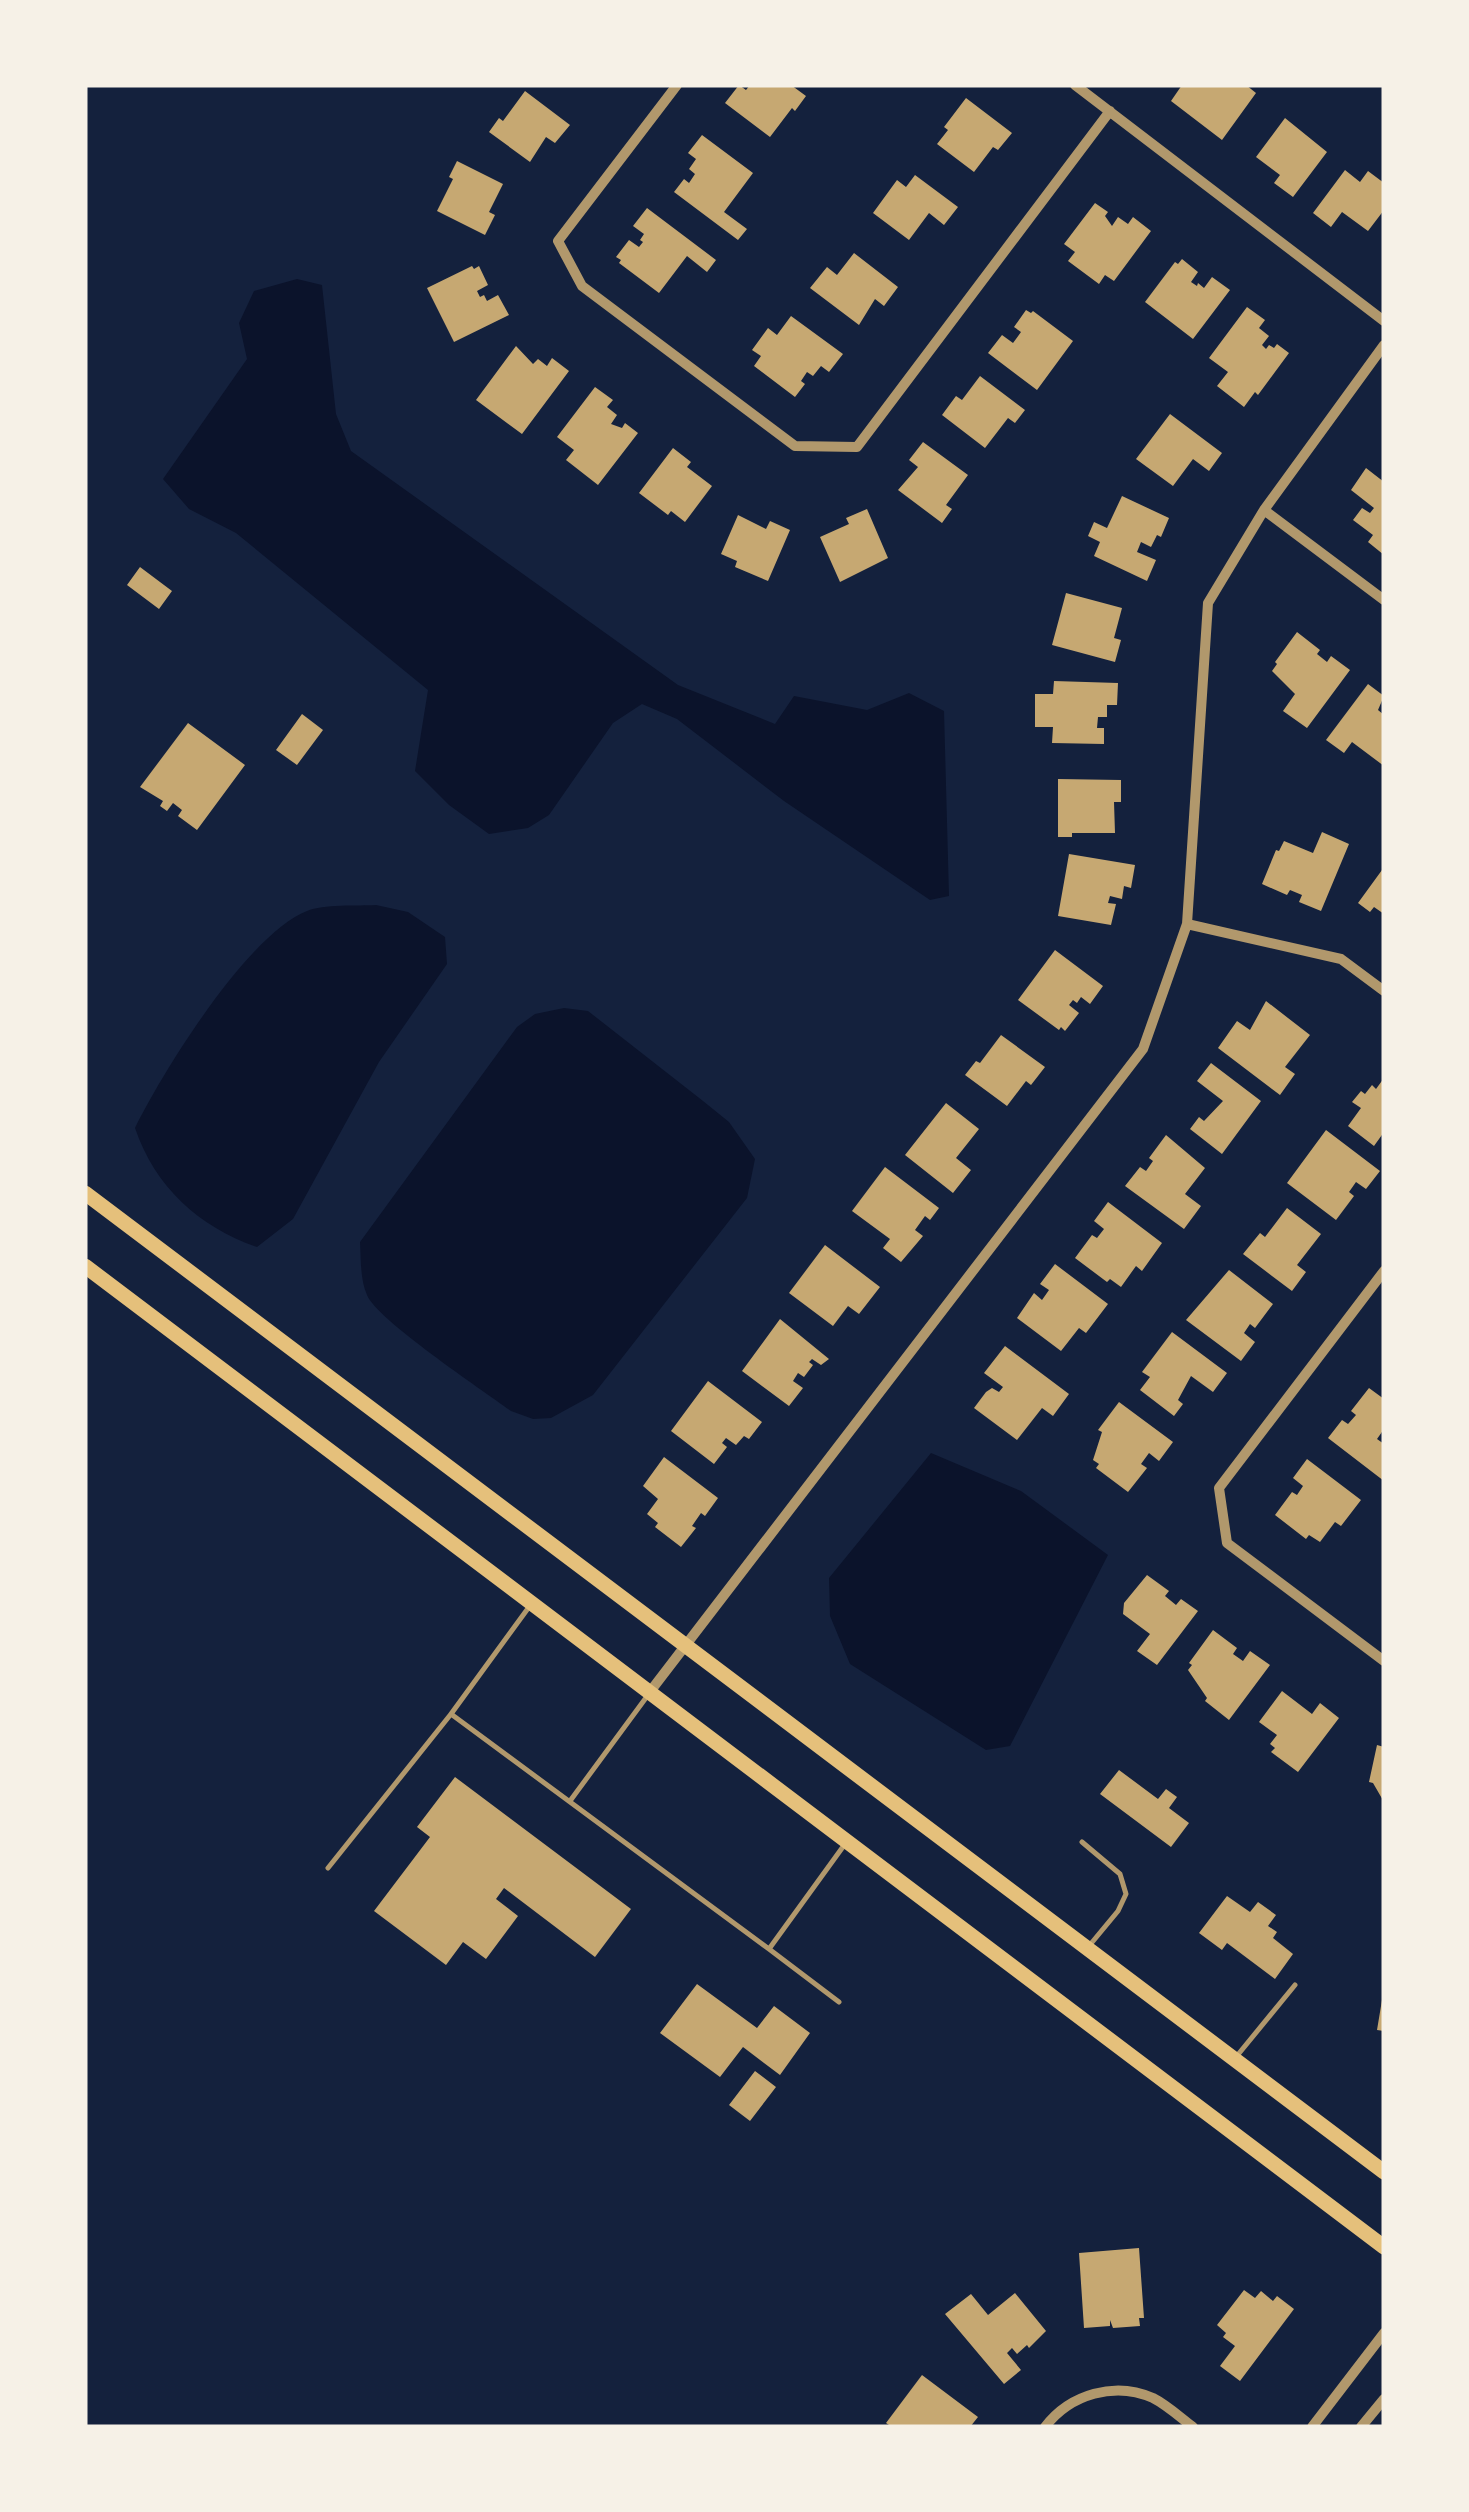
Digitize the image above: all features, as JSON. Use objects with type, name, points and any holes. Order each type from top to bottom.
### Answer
[{"type":"main road","points":[[85,1194],[1384,2172]]},
{"type":"main road","points":[[85,1266],[1384,2247]]},
{"type":"street","points":[[677,85],[558,241],[582,286],[795,446],[857,447],[1110,111]]},
{"type":"street","points":[[1076,85],[1384,321]]},
{"type":"street","points":[[649,1693],[1144,1049],[1188,924],[1208,603],[1264,510],[1384,345]]},
{"type":"street","points":[[1264,510],[1384,600]]},
{"type":"street","points":[[1188,924],[1342,959],[1384,991]]},
{"type":"street","points":[[1384,1271],[1219,1488],[1227,1543],[1384,1661]]},
{"type":"street","points":[[1312,2427],[1384,2334]]},
{"type":"street","points":[[1044,2427],[1073,2400],[1126,2390],[1155,2399],[1193,2427]]},
{"type":"street","points":[[1361,2427],[1384,2399]]},
{"type":"lane","points":[[328,1868],[451,1714],[532,1604]]},
{"type":"lane","points":[[570,1801],[649,1693]]},
{"type":"lane","points":[[451,1714],[839,2002]]},
{"type":"lane","points":[[769,1949],[846,1841]]},
{"type":"lane","points":[[1082,1842],[1120,1874],[1126,1894],[1118,1911],[1087,1948]]},
{"type":"lane","points":[[1234,2059],[1295,1985]]},
{"type":"water","points":[[297,279],[322,285],[336,414],[351,451],[678,685],[775,724],[794,696],[867,710],[909,693],[944,711],[949,896],[930,900],[784,801],[677,719],[642,704],[613,723],[549,815],[528,828],[489,834],[449,805],[415,771],[428,690],[236,533],[189,509],[163,479],[247,359],[239,323],[254,291]]},
{"type":"water","points":[[376,905],[408,912],[445,937],[447,964],[379,1062],[293,1219],[257,1247],[236,1239],[198,1216],[167,1186],[154,1169],[135,1128],[186,1040],[259,947],[307,911]]},
{"type":"water","points":[[564,1008],[588,1011],[703,1101],[729,1122],[755,1159],[747,1198],[593,1395],[551,1418],[533,1419],[511,1411],[456,1372],[375,1306],[363,1282],[360,1242],[517,1027],[535,1014]]},
{"type":"water","points":[[931,1453],[1021,1491],[1108,1555],[1010,1746],[986,1750],[850,1664],[830,1616],[829,1578]]},
{"type":"building","points":[[739,85],[746,90],[750,85],[791,85],[806,96],[770,137],[725,103]]},
{"type":"building","points":[[1182,85],[1246,85],[1256,93],[1222,140],[1171,101]]},
{"type":"building","points":[[525,91],[570,125],[555,143],[546,137],[530,162],[489,132],[499,118],[503,121]]},
{"type":"building","points":[[966,98],[1012,133],[998,150],[993,147],[974,172],[937,144],[948,130],[944,127]]},
{"type":"building","points":[[1285,118],[1327,152],[1293,197],[1274,183],[1280,175],[1256,157]]},
{"type":"building","points":[[702,135],[753,173],[724,212],[747,229],[738,240],[674,192],[684,179],[689,183],[695,174],[689,169],[696,159],[688,153]]},
{"type":"building","points":[[457,161],[503,184],[489,212],[495,215],[485,235],[437,211]]},
{"type":"building","points":[[1345,170],[1360,182],[1368,171],[1384,183],[1384,210],[1368,231],[1342,212],[1331,227],[1313,213]]},
{"type":"building","points":[[915,175],[958,207],[944,225],[929,213],[909,240],[873,213],[897,180],[906,187]]},
{"type":"building","points":[[1095,203],[1108,212],[1105,216],[1112,226],[1118,217],[1128,224],[1133,217],[1151,231],[1114,281],[1105,275],[1099,284],[1068,261],[1075,252],[1064,244]]},
{"type":"building","points":[[647,208],[716,260],[707,272],[687,256],[659,293],[619,263],[621,260],[616,257],[629,240],[639,247],[643,242],[640,240],[644,234],[633,226]]},
{"type":"building","points":[[854,253],[898,287],[884,306],[875,299],[859,325],[810,288],[827,267],[837,275]]},
{"type":"building","points":[[1182,259],[1198,272],[1191,282],[1197,286],[1198,283],[1204,288],[1212,277],[1230,290],[1193,339],[1145,302],[1175,262],[1178,264]]},
{"type":"building","points":[[479,266],[488,285],[477,291],[480,297],[484,295],[487,301],[498,295],[509,315],[454,342],[427,288]]},
{"type":"building","points":[[1247,307],[1265,320],[1259,328],[1269,336],[1262,345],[1266,349],[1277,344],[1289,353],[1258,395],[1255,392],[1244,407],[1217,386],[1228,372],[1209,358]]},
{"type":"building","points":[[1026,310],[1033,311],[1073,341],[1037,390],[988,353],[1002,335],[1013,343],[1021,332],[1014,327]]},
{"type":"building","points":[[791,316],[843,354],[829,372],[821,366],[813,376],[807,372],[801,381],[805,384],[795,397],[754,366],[761,356],[752,350],[768,328],[777,335]]},
{"type":"building","points":[[516,346],[533,364],[538,359],[547,366],[552,358],[569,371],[522,434],[476,400]]},
{"type":"building","points":[[980,376],[1025,410],[1015,423],[1008,418],[985,448],[942,415],[956,396],[962,400]]},
{"type":"building","points":[[595,387],[613,400],[607,407],[617,415],[611,424],[622,428],[625,423],[638,433],[598,485],[566,460],[574,450],[557,437]]},
{"type":"building","points":[[1170,414],[1222,453],[1209,471],[1193,459],[1173,486],[1136,459]]},
{"type":"building","points":[[923,442],[968,475],[946,505],[952,509],[942,523],[898,490],[918,467],[909,460]]},
{"type":"building","points":[[673,448],[691,462],[687,467],[712,486],[685,522],[671,511],[668,515],[639,493]]},
{"type":"building","points":[[1366,468],[1384,482],[1384,555],[1368,542],[1373,535],[1353,520],[1362,508],[1370,513],[1374,508],[1351,490]]},
{"type":"building","points":[[1122,496],[1169,518],[1161,537],[1157,535],[1151,547],[1141,542],[1137,552],[1156,560],[1147,581],[1094,556],[1100,542],[1088,536],[1094,522],[1107,528]]},
{"type":"building","points":[[867,509],[888,558],[840,582],[820,537],[849,524],[846,518]]},
{"type":"building","points":[[738,515],[766,529],[770,521],[790,530],[768,581],[735,567],[737,561],[721,554]]},
{"type":"building","points":[[140,567],[172,591],[159,609],[127,585]]},
{"type":"building","points":[[1066,593],[1122,608],[1114,638],[1121,640],[1115,662],[1052,645]]},
{"type":"building","points":[[1297,632],[1320,650],[1317,654],[1327,662],[1331,656],[1350,670],[1307,728],[1283,711],[1295,694],[1272,671]]},
{"type":"building","points":[[1054,681],[1118,683],[1117,705],[1107,705],[1107,717],[1098,717],[1097,728],[1104,728],[1104,744],[1052,743],[1053,727],[1035,727],[1035,694],[1053,694]]},
{"type":"building","points":[[1368,684],[1384,696],[1378,710],[1384,715],[1384,766],[1352,742],[1344,753],[1326,740]]},
{"type":"building","points":[[302,714],[323,730],[297,765],[276,750]]},
{"type":"building","points":[[188,723],[245,765],[197,830],[178,816],[182,810],[173,803],[167,811],[160,806],[163,801],[140,787]]},
{"type":"building","points":[[1058,779],[1121,780],[1121,802],[1114,802],[1115,833],[1072,833],[1072,837],[1058,837]]},
{"type":"building","points":[[1322,832],[1349,844],[1321,911],[1299,902],[1302,895],[1290,890],[1287,895],[1262,884],[1276,850],[1284,841],[1313,853]]},
{"type":"building","points":[[1069,854],[1135,865],[1131,888],[1124,886],[1122,899],[1110,896],[1108,903],[1116,904],[1111,925],[1058,916]]},
{"type":"building","points":[[1382,870],[1384,914],[1374,907],[1370,912],[1358,903]]},
{"type":"building","points":[[1055,950],[1103,986],[1090,1004],[1081,997],[1077,1003],[1073,1000],[1069,1005],[1079,1013],[1065,1031],[1018,1000]]},
{"type":"building","points":[[1266,1001],[1310,1035],[1285,1067],[1295,1074],[1280,1095],[1218,1048],[1237,1021],[1250,1030]]},
{"type":"building","points":[[1001,1035],[1045,1067],[1031,1085],[1026,1081],[1007,1106],[965,1075],[976,1061],[980,1063]]},
{"type":"building","points":[[1211,1063],[1261,1101],[1222,1154],[1190,1129],[1199,1117],[1204,1121],[1223,1101],[1197,1081]]},
{"type":"building","points":[[1384,1078],[1384,1132],[1374,1146],[1348,1126],[1361,1108],[1352,1102],[1372,1085],[1376,1089]]},
{"type":"building","points":[[946,1103],[979,1129],[956,1158],[971,1170],[953,1193],[905,1155]]},
{"type":"building","points":[[1326,1130],[1380,1171],[1366,1189],[1356,1182],[1349,1192],[1354,1196],[1336,1220],[1287,1183]]},
{"type":"building","points":[[1166,1135],[1205,1168],[1185,1194],[1201,1206],[1184,1229],[1125,1186],[1140,1167],[1146,1171],[1153,1161],[1149,1158]]},
{"type":"building","points":[[885,1167],[939,1208],[930,1220],[925,1216],[915,1230],[923,1236],[901,1262],[883,1248],[890,1239],[852,1211]]},
{"type":"building","points":[[1108,1202],[1162,1243],[1142,1271],[1136,1266],[1121,1287],[1110,1279],[1107,1282],[1075,1258],[1092,1235],[1097,1238],[1104,1229],[1094,1221]]},
{"type":"building","points":[[1287,1208],[1321,1234],[1297,1265],[1306,1272],[1292,1291],[1243,1254],[1260,1233],[1265,1237]]},
{"type":"building","points":[[825,1245],[880,1287],[859,1314],[848,1306],[833,1326],[789,1293]]},
{"type":"building","points":[[1055,1264],[1108,1304],[1086,1333],[1079,1328],[1061,1351],[1017,1318],[1034,1293],[1042,1300],[1049,1290],[1040,1284]]},
{"type":"building","points":[[1229,1270],[1273,1304],[1255,1328],[1250,1324],[1244,1333],[1255,1342],[1241,1361],[1186,1320]]},
{"type":"building","points":[[780,1319],[829,1359],[821,1365],[812,1359],[809,1362],[813,1365],[804,1377],[798,1373],[793,1381],[803,1388],[789,1406],[742,1371]]},
{"type":"building","points":[[1172,1332],[1227,1373],[1213,1392],[1191,1376],[1178,1400],[1183,1404],[1174,1416],[1140,1390],[1150,1377],[1142,1372]]},
{"type":"building","points":[[1005,1346],[1069,1394],[1053,1416],[1042,1408],[1017,1440],[974,1408],[986,1392],[992,1388],[999,1392],[1003,1387],[984,1373]]},
{"type":"building","points":[[708,1381],[762,1422],[749,1439],[744,1436],[736,1445],[726,1438],[722,1443],[727,1447],[714,1464],[671,1431]]},
{"type":"building","points":[[1369,1388],[1384,1399],[1384,1429],[1377,1439],[1384,1444],[1384,1481],[1328,1438],[1342,1420],[1348,1424],[1356,1415],[1351,1411]]},
{"type":"building","points":[[1119,1402],[1173,1442],[1159,1461],[1149,1453],[1141,1464],[1147,1468],[1128,1492],[1096,1468],[1099,1464],[1093,1460],[1102,1432],[1098,1430]]},
{"type":"building","points":[[664,1457],[718,1498],[705,1516],[701,1513],[692,1526],[696,1528],[681,1547],[655,1527],[658,1523],[647,1514],[658,1499],[643,1486]]},
{"type":"building","points":[[1307,1459],[1361,1500],[1341,1526],[1335,1522],[1320,1542],[1309,1535],[1306,1539],[1275,1515],[1292,1492],[1297,1495],[1303,1486],[1293,1478]]},
{"type":"building","points":[[1147,1575],[1169,1591],[1165,1596],[1176,1605],[1181,1599],[1198,1611],[1157,1665],[1137,1651],[1150,1634],[1123,1614],[1124,1603]]},
{"type":"building","points":[[1213,1630],[1237,1648],[1233,1654],[1243,1661],[1250,1651],[1270,1665],[1229,1720],[1205,1701],[1207,1698],[1188,1670]]},
{"type":"building","points":[[1282,1691],[1312,1714],[1320,1703],[1339,1718],[1298,1772],[1271,1752],[1275,1748],[1270,1744],[1277,1735],[1259,1722]]},
{"type":"building","points":[[1377,1745],[1384,1747],[1384,1802],[1369,1782]]},
{"type":"building","points":[[1119,1770],[1158,1799],[1166,1789],[1177,1797],[1169,1808],[1189,1823],[1171,1847],[1100,1794]]},
{"type":"building","points":[[455,1777],[631,1909],[595,1957],[504,1888],[496,1899],[518,1916],[486,1959],[463,1942],[446,1965],[374,1911],[430,1837],[417,1827]]},
{"type":"building","points":[[1227,1896],[1250,1912],[1258,1902],[1276,1915],[1268,1926],[1277,1932],[1273,1938],[1293,1954],[1275,1979],[1227,1943],[1222,1950],[1199,1933]]},
{"type":"building","points":[[697,1984],[757,2028],[774,2006],[810,2033],[780,2075],[743,2047],[720,2077],[660,2033]]},
{"type":"building","points":[[1384,2000],[1384,2031],[1377,2030]]},
{"type":"building","points":[[755,2071],[776,2087],[750,2121],[729,2105]]},
{"type":"building","points":[[1139,2248],[1144,2318],[1139,2318],[1140,2326],[1113,2328],[1110,2320],[1110,2326],[1084,2328],[1079,2253]]},
{"type":"building","points":[[1244,2290],[1255,2298],[1261,2291],[1273,2301],[1277,2296],[1294,2309],[1240,2381],[1220,2366],[1235,2346],[1223,2337],[1226,2333],[1217,2325]]},
{"type":"building","points":[[1015,2293],[1046,2331],[1029,2348],[1027,2345],[1017,2354],[1012,2348],[1007,2353],[1021,2370],[1004,2384],[945,2314],[971,2294],[988,2315]]},
{"type":"building","points":[[922,2375],[978,2417],[970,2427],[892,2427],[886,2423]]}]
